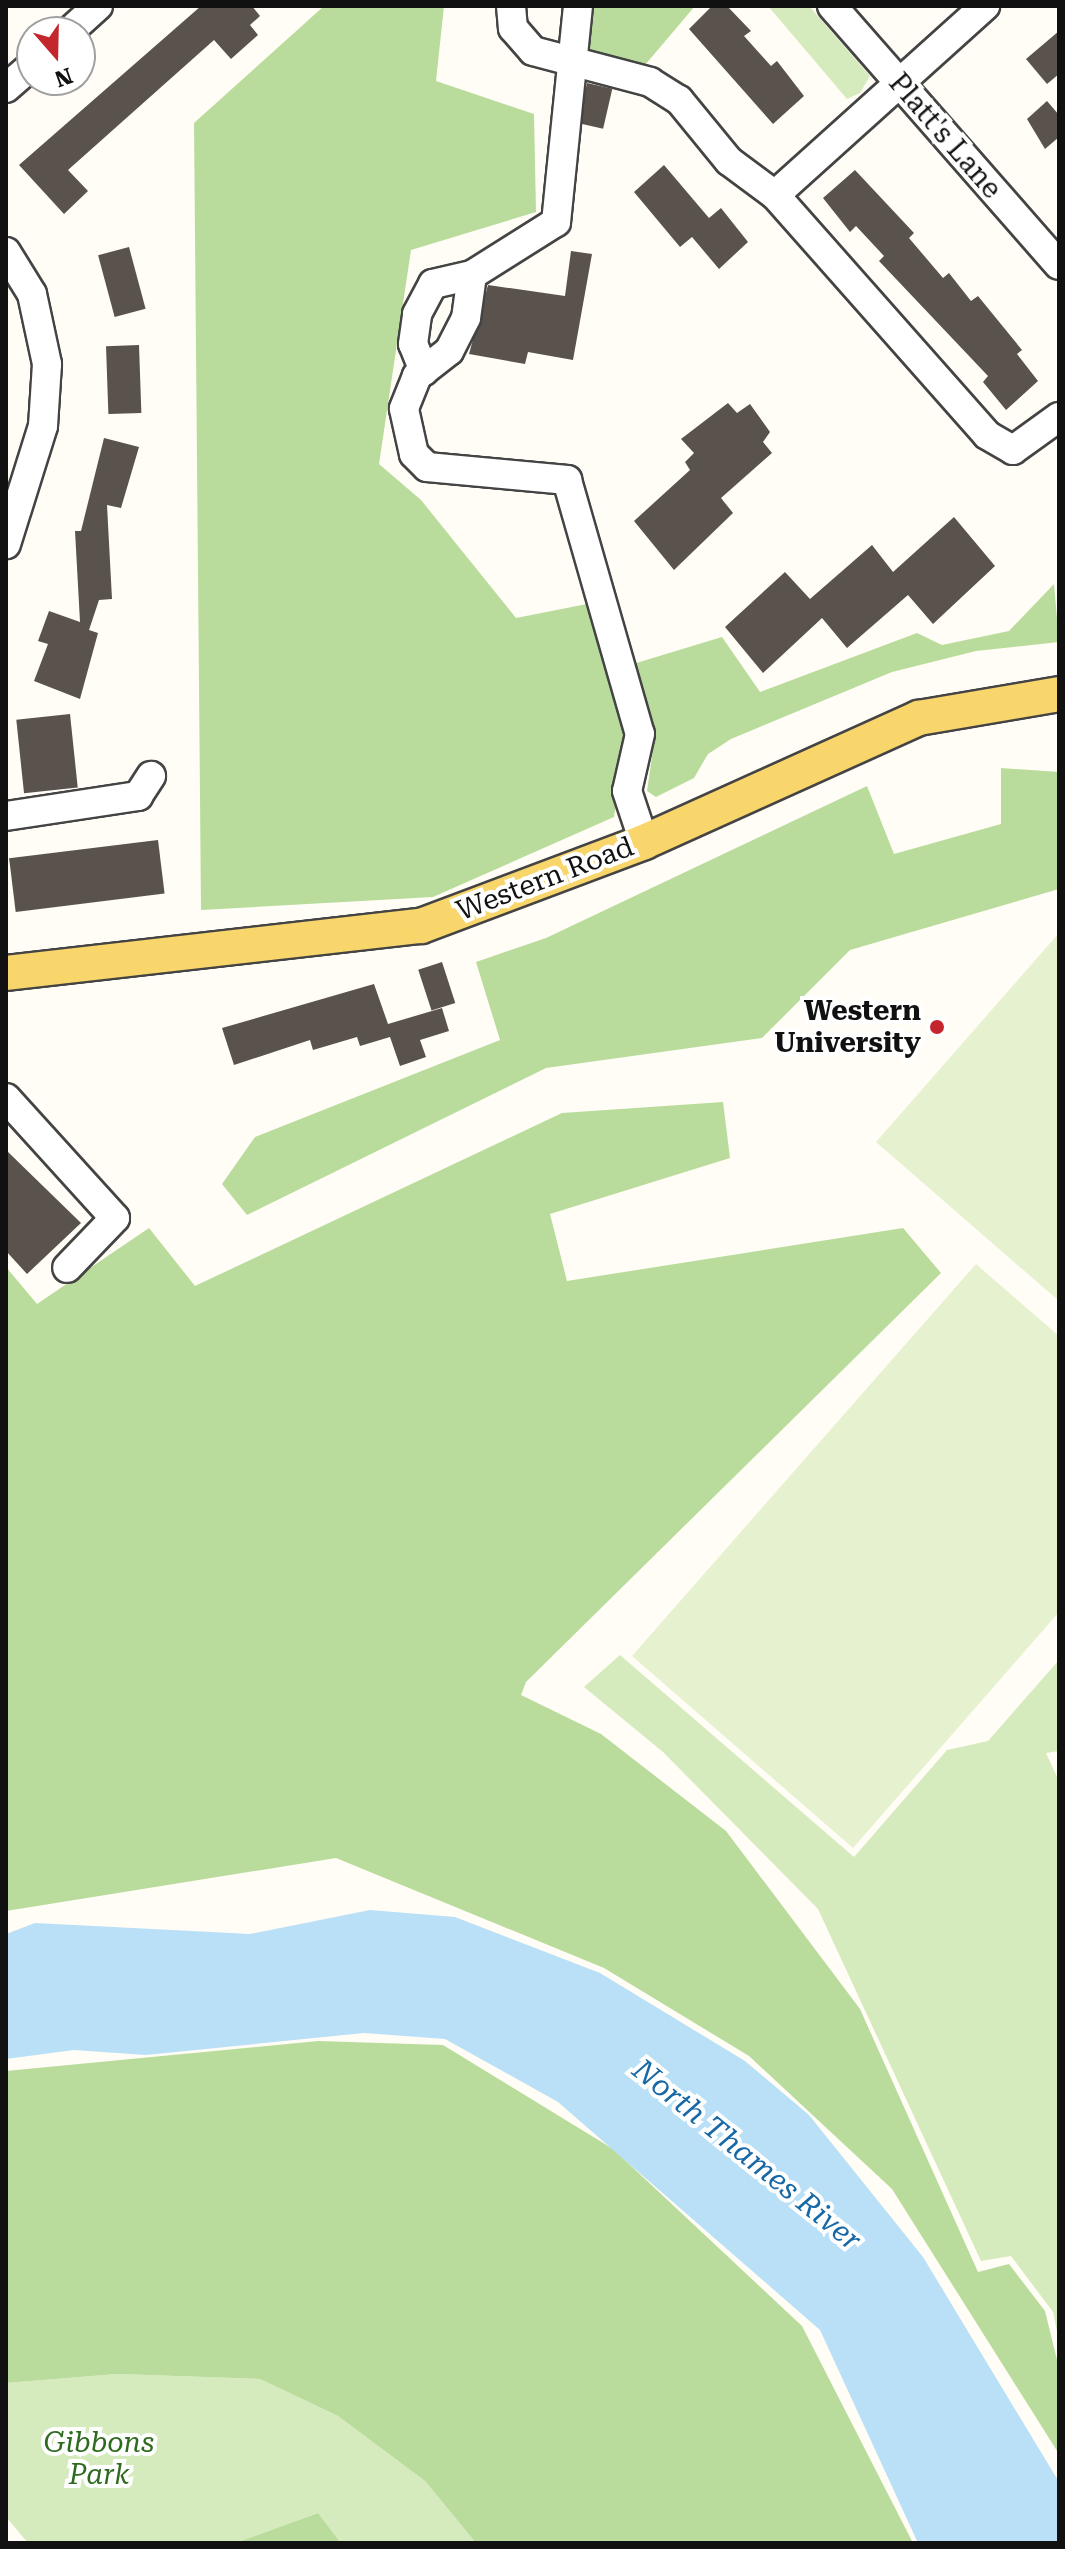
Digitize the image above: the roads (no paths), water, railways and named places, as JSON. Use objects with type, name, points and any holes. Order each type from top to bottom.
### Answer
[{"type":"main road","name":"Western Road","points":[[6,973],[421,926],[644,842],[919,718],[1059,694]]},
{"type":"street","points":[[511,6],[513,28],[533,51],[650,82],[679,100],[729,161],[775,195],[987,435],[1013,450],[1059,417]]},
{"type":"street","points":[[424,371],[413,344],[417,314],[433,284],[472,275],[556,222],[568,60],[578,6]]},
{"type":"street","name":"Platt's Lane","points":[[832,6],[1059,265]]},
{"type":"street","points":[[775,195],[985,6]]},
{"type":"street","points":[[775,195],[782,164]]},
{"type":"street","points":[[6,252],[32,294],[47,364],[40,439],[6,544]]},
{"type":"street","points":[[472,275],[466,318],[449,351],[424,371],[404,409],[414,454],[427,467],[567,480],[640,734],[627,791],[644,842]]},
{"type":"street","points":[[6,816],[138,796],[151,776]]},
{"type":"street","points":[[6,1098],[115,1218],[67,1268]]},
{"type":"water","name":"North Thames River","points":[[370,1910],[455,1917],[600,1973],[745,2061],[809,2115],[923,2257],[1059,2482],[1059,2543],[918,2543],[820,2330],[558,2102],[445,2039],[364,2033],[146,2055],[74,2050],[6,2059],[6,1934],[35,1923],[250,1934]]},
{"type":"place","name":"Western University","points":[[937,1027]]},
{"type":"park label","name":"Gibbons Park","points":[[99,2459]]}]
